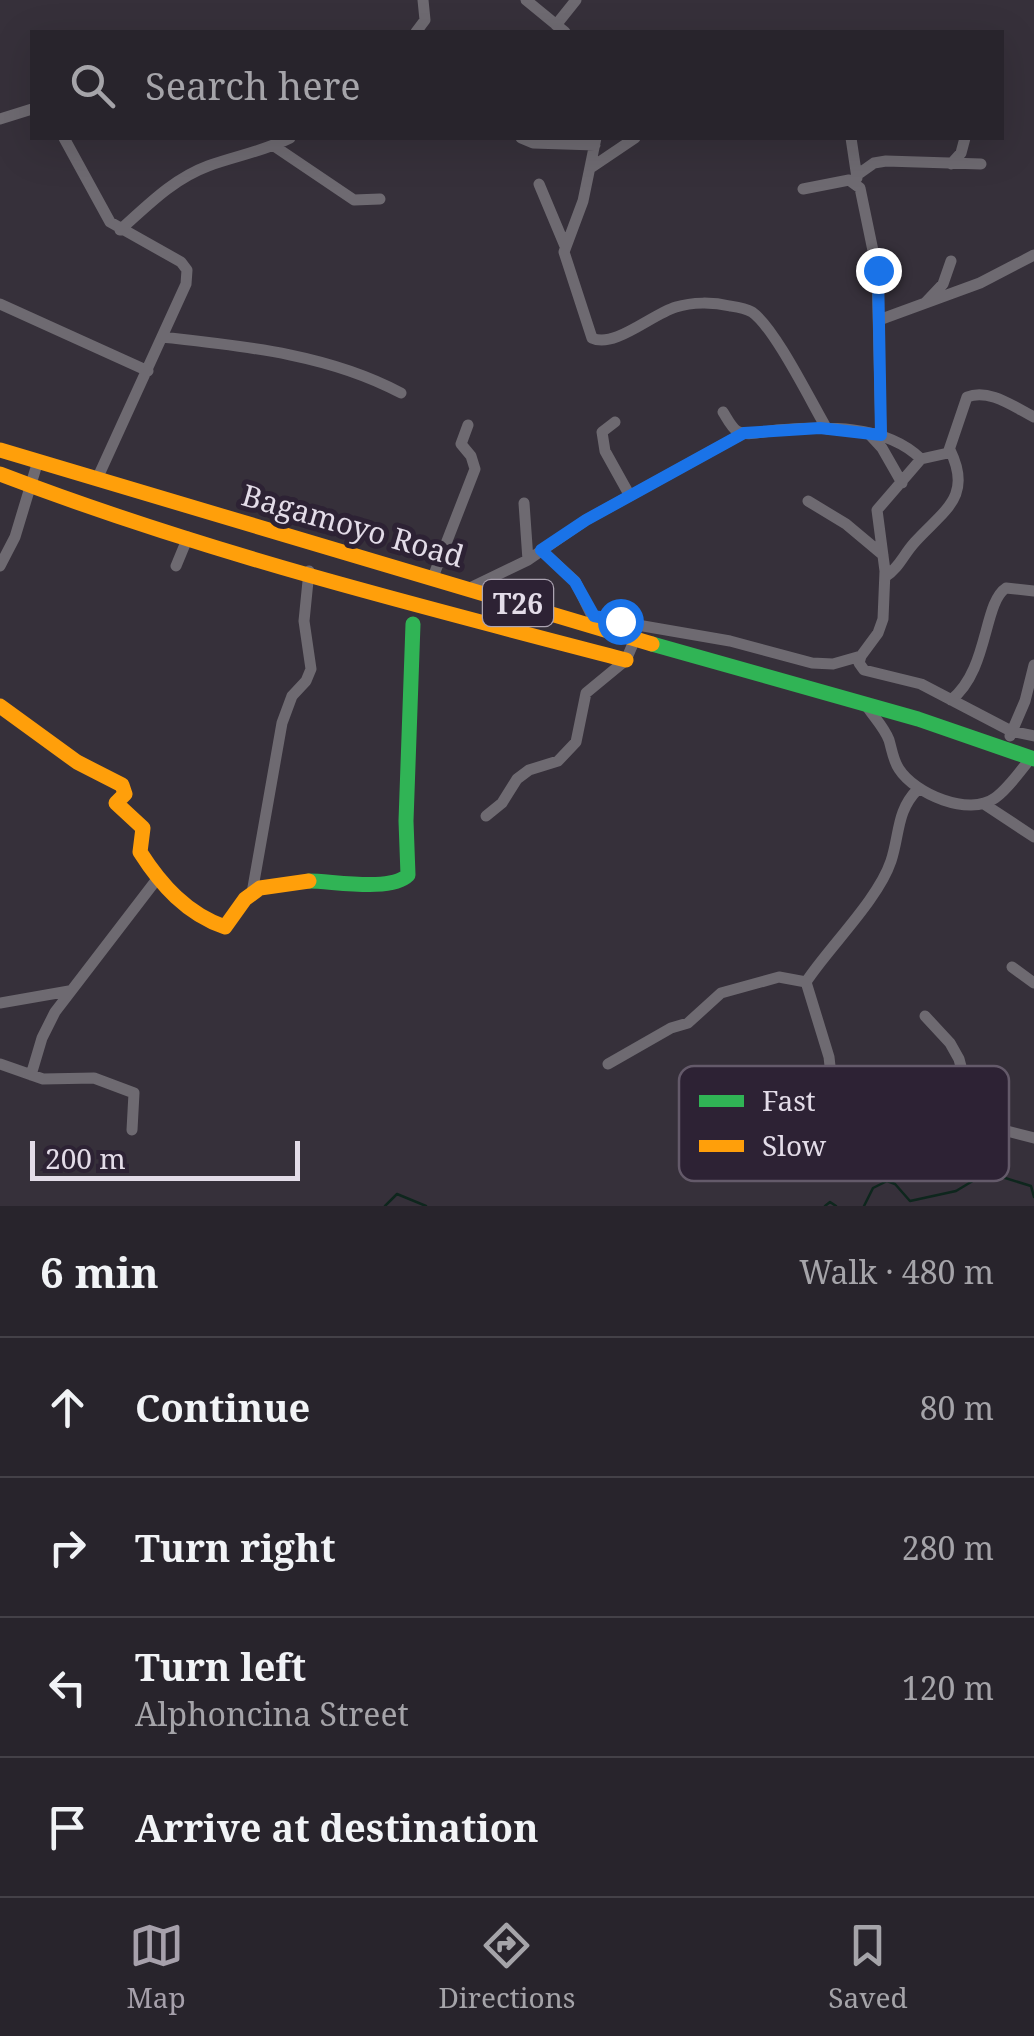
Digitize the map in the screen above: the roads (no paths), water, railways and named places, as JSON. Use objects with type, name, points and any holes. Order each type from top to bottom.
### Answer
[{"type":"main road","name":"Bagamoyo Road","points":[[0,450],[866,704],[1033,759]]},
{"type":"main road","points":[[0,474],[97,511],[416,604],[626,660]]},
{"type":"main road","points":[[0,706],[77,762],[122,785],[125,794],[116,803],[143,827],[146,840],[140,852],[157,879],[198,914],[226,926],[252,893],[267,885],[394,883],[408,875],[406,821],[413,624]]},
{"type":"street","points":[[418,30],[425,20],[423,0]]},
{"type":"street","points":[[526,0],[561,29],[576,0]]},
{"type":"street","points":[[0,120],[30,110]]},
{"type":"street","points":[[65,140],[102,211],[120,230],[186,266],[186,284],[97,479]]},
{"type":"street","points":[[120,230],[170,185],[205,167],[286,140]]},
{"type":"street","points":[[526,140],[595,141],[592,167],[564,256],[590,334],[596,341],[621,336],[674,308],[719,304],[743,308],[764,324],[828,429]]},
{"type":"street","points":[[592,167],[631,140]]},
{"type":"street","points":[[851,140],[876,261],[881,435]]},
{"type":"street","points":[[951,164],[961,153],[964,140]]},
{"type":"street","points":[[274,146],[354,200],[380,199]]},
{"type":"street","points":[[803,189],[857,179],[874,162],[981,164]]},
{"type":"street","points":[[539,184],[565,246]]},
{"type":"street","points":[[880,320],[980,284],[1034,255]]},
{"type":"street","points":[[923,306],[943,284],[951,261]]},
{"type":"street","points":[[0,304],[148,372]]},
{"type":"street","points":[[162,337],[299,356],[402,393]]},
{"type":"street","points":[[1034,417],[992,396],[973,394],[963,403],[950,450],[921,459],[877,510],[885,577],[882,626],[860,656],[864,670],[921,684],[1011,730],[1034,736]]},
{"type":"street","points":[[723,412],[734,428],[744,433]]},
{"type":"street","points":[[615,422],[602,432],[602,446],[630,496]]},
{"type":"street","points":[[433,577],[475,468],[461,444],[468,424]]},
{"type":"street","points":[[470,588],[528,560],[630,496],[744,433],[828,429],[866,432],[901,442],[921,459]]},
{"type":"street","points":[[866,432],[882,448],[902,484]]},
{"type":"street","points":[[885,577],[899,568],[910,548],[948,509],[958,492],[958,468],[950,450]]},
{"type":"street","points":[[0,566],[14,537],[38,461]]},
{"type":"street","points":[[808,501],[846,524],[883,555]]},
{"type":"street","points":[[524,503],[528,560]]},
{"type":"street","points":[[176,566],[188,537]]},
{"type":"street","points":[[541,550],[575,582],[598,618],[730,641],[812,663],[833,664],[860,656]]},
{"type":"street","points":[[252,893],[282,722],[292,696],[311,669],[304,621],[309,572]]},
{"type":"street","points":[[951,700],[964,690],[979,658],[995,597],[1006,588],[1034,591]]},
{"type":"street","points":[[402,774],[416,604]]},
{"type":"street","points":[[486,816],[502,802],[517,779],[529,770],[558,761],[576,742],[586,692],[626,660],[635,639]]},
{"type":"street","points":[[1007,750],[1034,665]]},
{"type":"street","points":[[866,704],[888,736],[898,768],[918,789],[954,802],[984,804],[1034,837]]},
{"type":"street","points":[[984,804],[997,797],[1033,759]]},
{"type":"street","points":[[806,982],[889,866],[898,820],[918,789]]},
{"type":"street","points":[[32,1075],[42,1038],[69,991],[157,879]]},
{"type":"street","points":[[1012,966],[1034,983]]},
{"type":"street","points":[[608,1064],[671,1028],[688,1023],[721,993],[780,977],[806,982]]},
{"type":"street","points":[[806,982],[830,1066]]},
{"type":"street","points":[[0,1003],[69,991]]},
{"type":"street","points":[[925,1016],[950,1042],[961,1066]]},
{"type":"street","points":[[0,1064],[43,1079],[94,1078],[134,1093],[132,1130]]},
{"type":"street","points":[[1009,1132],[1034,1138]]},
{"type":"waterway","points":[[1009,1179],[1031,1186],[1034,1197]]},
{"type":"waterway","points":[[864,1206],[873,1188],[887,1181]]},
{"type":"waterway","points":[[887,1181],[910,1201],[956,1191],[973,1181]]},
{"type":"waterway","points":[[385,1206],[397,1194],[426,1206]]},
{"type":"waterway","points":[[825,1206],[830,1202],[836,1206]]}]
